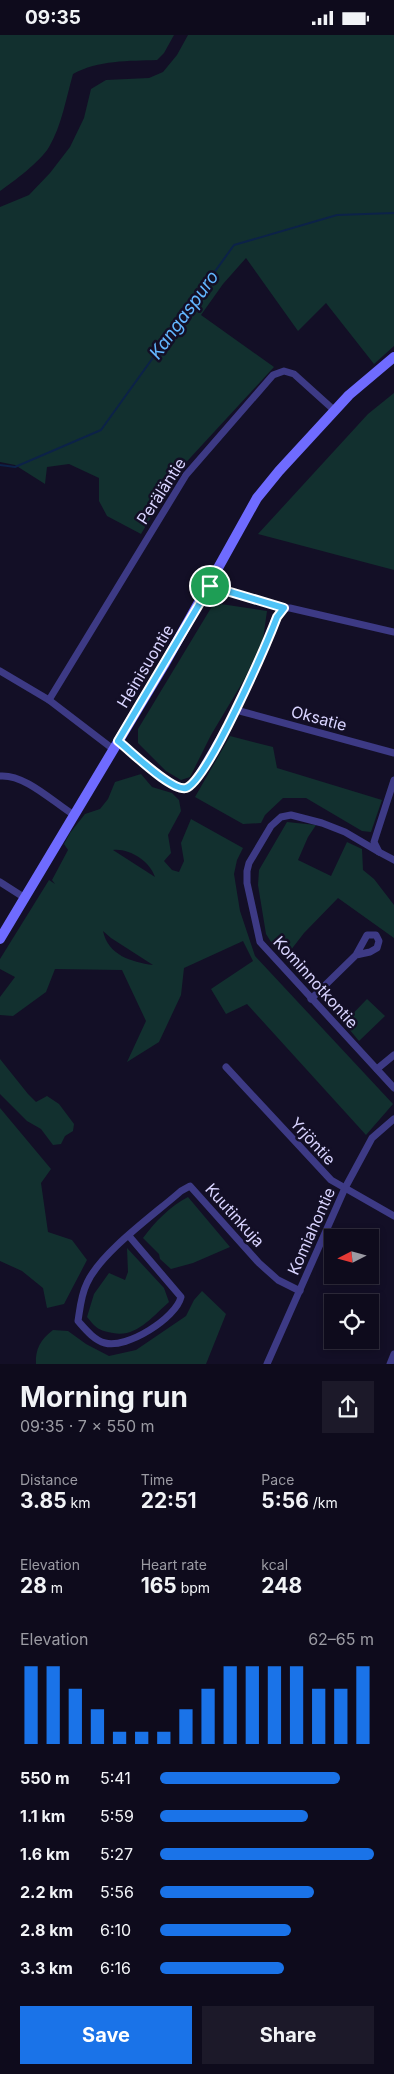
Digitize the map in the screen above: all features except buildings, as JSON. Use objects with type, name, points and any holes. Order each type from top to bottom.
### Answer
[{"type":"street","name":"Heinisuontie","points":[[0,939],[210,586],[257,498],[279,471],[349,395],[394,357]]},
{"type":"street","name":"Peräläntie","points":[[49,700],[186,475],[273,375],[284,371],[294,373],[335,411]]},
{"type":"street","points":[[210,586],[284,608],[394,632]]},
{"type":"street","points":[[0,671],[49,700],[165,781],[177,787],[186,788],[194,782],[236,710],[277,617],[284,608]]},
{"type":"street","name":"Oksatie","points":[[236,710],[394,753]]},
{"type":"street","points":[[0,776],[11,775],[23,780],[74,815]]},
{"type":"street","points":[[379,851],[374,842],[375,836],[394,780]]},
{"type":"street","name":"Kominnotkontie","points":[[394,860],[345,832],[322,823],[291,815],[281,817],[271,826],[249,863],[247,871],[247,883],[260,942],[394,1088]]},
{"type":"street","points":[[0,881],[25,898]]},
{"type":"street","points":[[311,999],[356,955]]},
{"type":"street","points":[[377,1069],[394,1055]]},
{"type":"street","name":"Yrjöntie","points":[[226,1067],[331,1180],[394,1216]]},
{"type":"street","name":"Komiahontie","points":[[267,1364],[345,1188],[372,1138],[394,1119]]},
{"type":"street","name":"Kuutinkuja","points":[[129,1236],[181,1297],[180,1302],[141,1337],[125,1342],[107,1344],[92,1336],[78,1321],[80,1303],[87,1282],[113,1249],[181,1191],[190,1186],[259,1263],[278,1280],[300,1291]]},
{"type":"street","points":[[390,1364],[394,1354]]},
{"type":"green space","points":[[0,35],[174,35],[164,53],[157,60],[103,64],[83,69],[73,74],[60,121],[49,147],[33,165],[0,191]]},
{"type":"green space","points":[[188,35],[394,35],[394,346],[374,364],[326,303],[298,331],[246,258],[223,284],[201,315],[274,367],[179,470],[141,534],[107,516],[99,501],[99,478],[69,464],[47,467],[45,484],[15,465],[0,462],[0,207],[29,195],[50,173],[70,147],[84,118],[91,89],[106,80],[149,78],[163,72],[177,55]]},
{"type":"green space","points":[[394,393],[394,570],[258,534],[368,414]]},
{"type":"green space","points":[[214,603],[267,611],[263,639],[245,678],[211,735],[190,777],[181,780],[166,771],[138,743],[138,729]]},
{"type":"green space","points":[[230,736],[273,747],[277,768],[382,800],[371,832],[362,831],[306,798],[283,798],[265,815],[261,823],[243,824],[195,797]]},
{"type":"green space","points":[[141,774],[152,787],[172,793],[179,800],[181,811],[168,835],[171,853],[164,861],[172,870],[179,872],[184,861],[181,843],[191,819],[243,848],[237,860],[234,874],[240,911],[255,956],[393,1104],[366,1135],[247,1004],[226,1014],[211,989],[253,961],[243,941],[184,968],[181,995],[159,1042],[127,1062],[146,1021],[122,970],[55,969],[46,992],[13,1016],[0,1015],[0,997],[15,977],[0,969],[0,959],[49,880],[55,884],[52,880],[68,850],[64,844],[70,833],[85,814],[100,809],[108,799],[115,782]],"holes":[[[113,850],[132,853],[149,866],[155,877]],[[103,931],[111,938],[153,965],[137,962],[115,952]]]},
{"type":"green space","points":[[287,822],[316,825],[308,837],[298,860],[331,876],[347,842],[362,849],[363,870],[374,879],[394,905],[394,938],[338,898],[304,933],[287,955],[273,945],[266,934],[258,885],[259,870]]},
{"type":"green space","points":[[367,999],[385,1016],[359,1041],[344,1023]]},
{"type":"green space","points":[[0,1059],[36,1102],[47,1096],[59,1104],[74,1124],[73,1131],[65,1136],[61,1144],[53,1145],[41,1129],[27,1121],[0,1094]]},
{"type":"green space","points":[[0,1108],[51,1169],[41,1183],[48,1232],[72,1240],[87,1260],[64,1304],[47,1308],[43,1288],[22,1271],[0,1261]]},
{"type":"green space","points":[[188,1197],[230,1247],[193,1263],[171,1269],[143,1238],[163,1215]]},
{"type":"green space","points":[[127,1248],[164,1288],[169,1302],[144,1325],[121,1334],[98,1328],[87,1317],[94,1294],[109,1273],[125,1280],[128,1272]]},
{"type":"green space","points":[[202,1291],[226,1314],[206,1364],[36,1364],[40,1345],[53,1330],[68,1331],[86,1344],[109,1356],[136,1350],[186,1316],[194,1300]]},
{"type":"waterway","name":"Kangaspuro","points":[[0,465],[15,467],[101,430],[234,245],[337,215],[394,213]]},
{"type":"route","points":[[210,586],[284,608],[277,617],[236,710],[218,743],[194,782],[186,788],[177,787],[165,781],[118,741],[210,586]]}]
